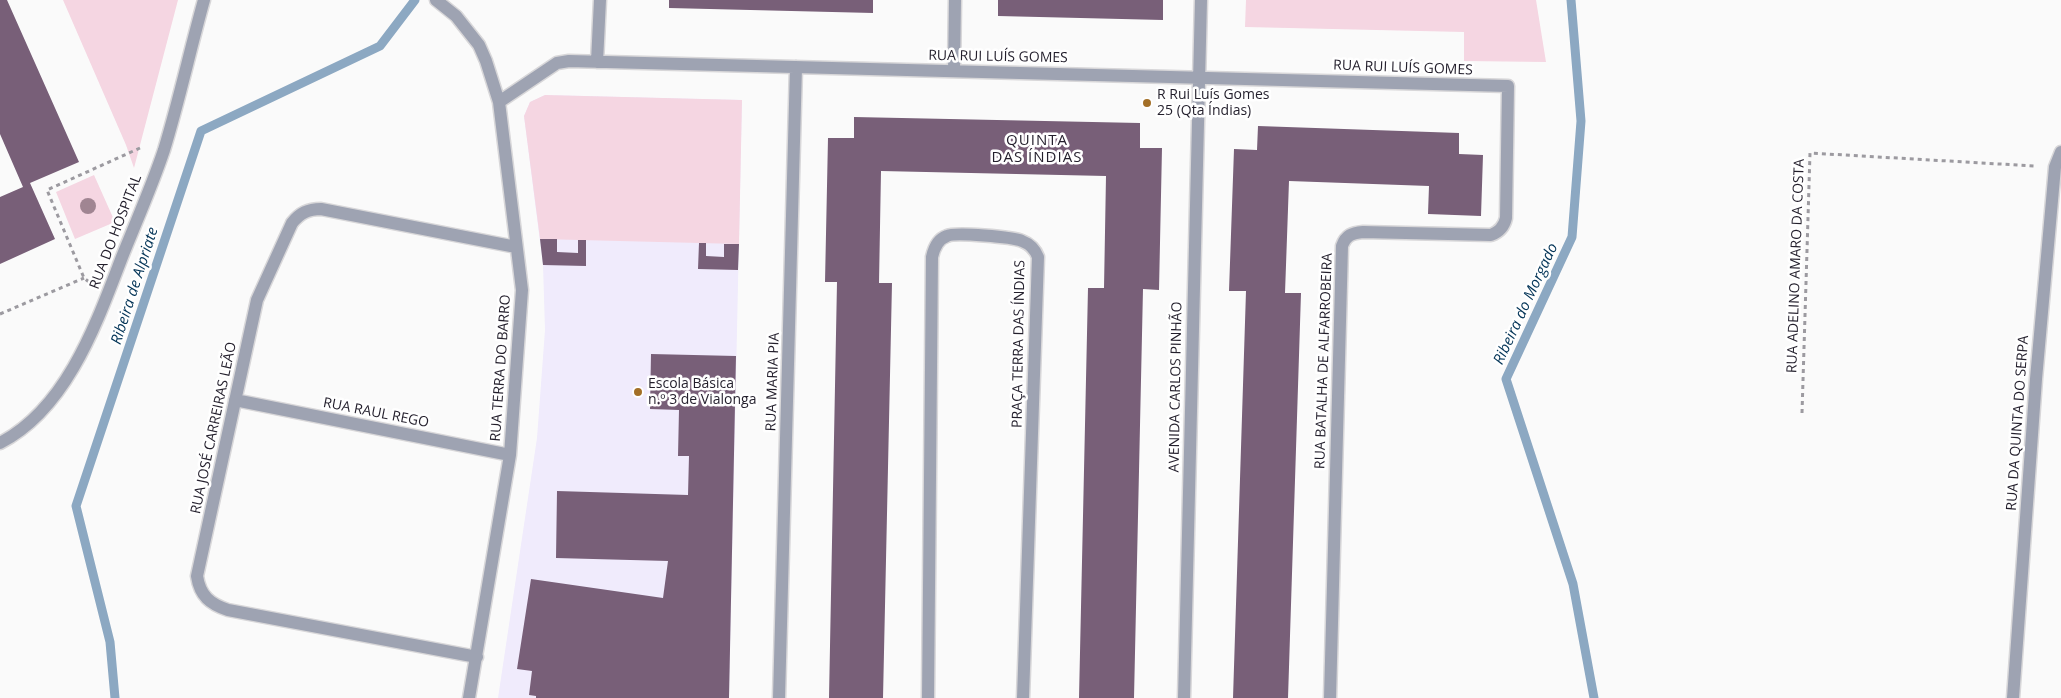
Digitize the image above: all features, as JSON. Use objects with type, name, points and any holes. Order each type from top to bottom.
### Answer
[{"type":"street","name":"RUA DO HOSPITAL","points":[[0,442],[24,428],[34,419],[63,383],[85,347],[165,144],[204,0]]},
{"type":"street","name":"RUA TERRA DO BARRO","points":[[436,0],[456,16],[478,45],[486,61],[499,102],[522,304],[510,455],[469,698]]},
{"type":"street","points":[[598,62],[600,0]]},
{"type":"street","points":[[954,71],[955,0]]},
{"type":"street","name":"AVENIDA CARLOS PINHÃO","points":[[1184,698],[1201,0]]},
{"type":"street","name":"RUA RUI LUÍS GOMES","points":[[499,102],[557,63],[569,61],[1508,86]]},
{"type":"street","name":"RUA MARIA PIA","points":[[779,698],[796,67]]},
{"type":"street","name":"RUA BATALHA DE ALFARROBEIRA","points":[[1330,698],[1342,246],[1350,234],[1363,232],[1491,235],[1497,233],[1506,218],[1508,86]]},
{"type":"street","name":"RUA DA QUINTA DO SERPA","points":[[2013,698],[2036,379],[2055,167],[2061,152]]},
{"type":"street","name":"RUA JOSÉ CARREIRAS LEÃO","points":[[477,657],[228,610],[216,606],[206,599],[199,587],[197,576],[259,295],[292,223],[304,212],[321,209],[516,247]]},
{"type":"street","name":"PRAÇA TERRA DAS ÍNDIAS","points":[[928,698],[932,257],[934,250],[942,239],[953,234],[1017,239],[1030,245],[1038,257],[1023,698]]},
{"type":"street","name":"RUA RAUL REGO","points":[[235,400],[510,455]]},
{"type":"path","points":[[107,295],[84,278],[47,190],[146,146],[165,144]]},
{"type":"path","name":"RUA ADELINO AMARO DA COSTA","points":[[1802,413],[1810,153],[2055,167]]},
{"type":"path","points":[[0,314],[84,278]]},
{"type":"shaded area","points":[[63,0],[178,0],[134,168],[126,145]]},
{"type":"shaded area","points":[[1246,0],[1536,0],[1546,62],[1464,61],[1464,32],[1245,27]]},
{"type":"shaded area","name":"Escola Básica n.º 3 de Vialonga","points":[[545,95],[742,100],[729,698],[498,698],[537,438],[545,330],[543,265],[524,116],[530,102]]},
{"type":"shaded area","points":[[545,95],[742,100],[739,244],[540,239],[524,116],[530,102]]},
{"type":"shaded area","points":[[94,175],[115,222],[75,239],[56,192]]},
{"type":"building","points":[[0,0],[7,0],[79,162],[30,183],[55,239],[0,264],[0,197],[23,187],[0,134]]},
{"type":"building","points":[[669,0],[873,0],[873,13],[669,8]]},
{"type":"building","points":[[998,0],[1163,0],[1163,20],[998,16]]},
{"type":"building","points":[[854,117],[1140,123],[1140,148],[1162,148],[1159,290],[1143,289],[1134,698],[1079,698],[1088,288],[1104,288],[1106,176],[881,171],[879,283],[892,283],[883,698],[829,698],[837,282],[825,282],[828,138],[854,138]]},
{"type":"building","points":[[1258,126],[1459,133],[1459,154],[1483,155],[1481,216],[1428,214],[1429,186],[1289,181],[1285,293],[1301,293],[1288,698],[1233,698],[1246,291],[1229,291],[1234,149],[1257,150]]},
{"type":"building","points":[[540,239],[557,239],[557,252],[578,253],[578,240],[586,240],[586,266],[543,265]]},
{"type":"building","points":[[699,243],[706,243],[706,256],[724,257],[724,244],[739,244],[738,270],[698,269]]},
{"type":"building","points":[[651,354],[736,356],[729,698],[536,698],[536,696],[529,695],[532,671],[517,669],[531,579],[663,598],[668,561],[556,558],[557,491],[688,495],[689,456],[678,456],[679,410],[650,409]]},
{"type":"waterway","name":"Ribeira de Alpriate","points":[[115,698],[110,642],[76,506],[201,131],[380,46],[415,0]]},
{"type":"waterway","name":"Ribeira do Morgado","points":[[1571,0],[1581,121],[1572,237],[1506,379],[1573,584],[1594,698]]},
{"type":"place","name":"R Rui Luís Gomes 25 (Qta Índias)","points":[[1147,103]]},
{"type":"place","name":"Escola Básica n.º 3 de Vialonga","points":[[638,392]]},
{"type":"district","name":"QUINTA DAS ÍNDIAS","points":[[1037,150]]}]
